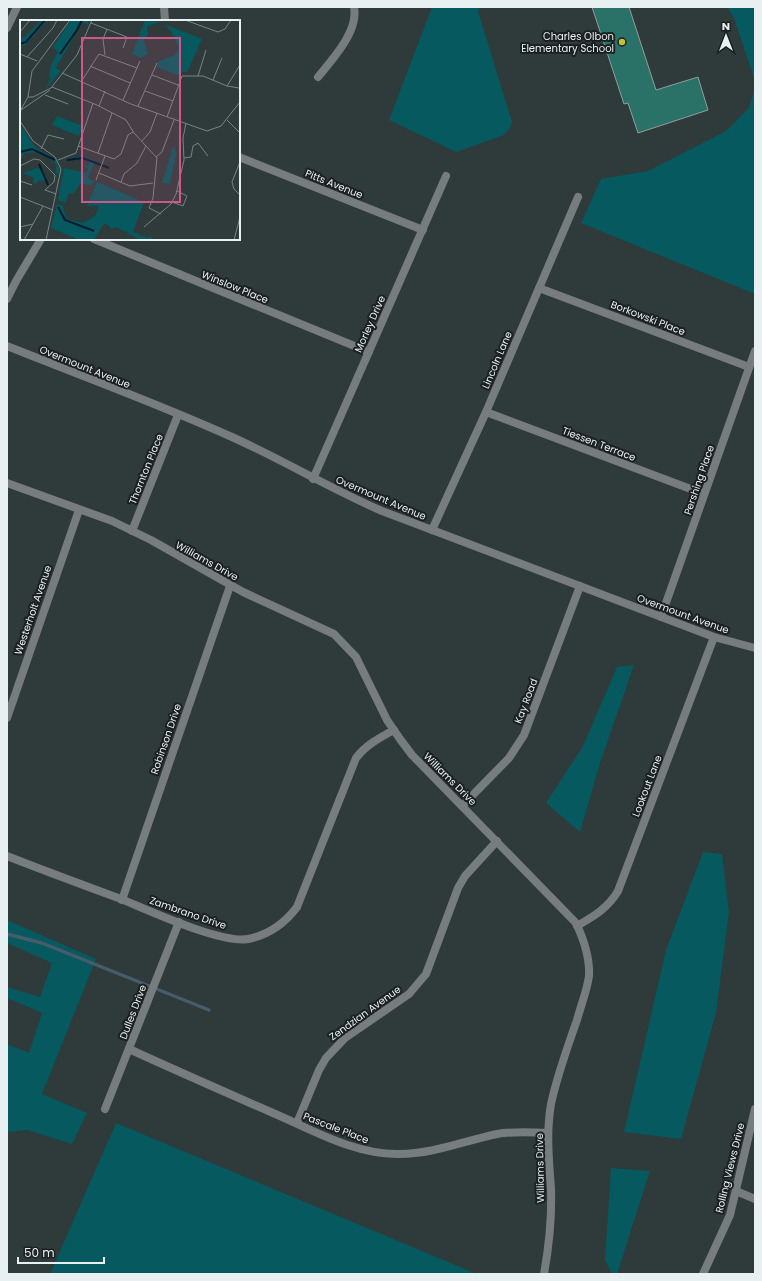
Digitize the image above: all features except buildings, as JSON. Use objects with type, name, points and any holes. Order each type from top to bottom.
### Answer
[{"type":"street","points":[[7,28],[17,7]]},
{"type":"street","points":[[164,7],[165,20]]},
{"type":"street","points":[[318,77],[344,44],[353,22],[354,7]]},
{"type":"street","name":"Pitts Avenue","points":[[240,157],[422,230]]},
{"type":"street","name":"Morley Drive","points":[[313,479],[446,176]]},
{"type":"street","name":"Lincoln Lane","points":[[432,530],[486,412],[578,197]]},
{"type":"street","points":[[7,299],[40,240]]},
{"type":"street","name":"Winslow Place","points":[[96,240],[369,352]]},
{"type":"street","name":"Borkowski Place","points":[[539,288],[749,367]]},
{"type":"street","name":"Overmount Avenue","points":[[7,346],[232,437],[282,461],[313,479],[382,512],[714,637],[755,648]]},
{"type":"street","name":"Pershing Place","points":[[661,617],[755,351]]},
{"type":"street","name":"Tiessen Terrace","points":[[486,412],[704,494]]},
{"type":"street","name":"Thornton Place","points":[[132,531],[178,415]]},
{"type":"street","name":"Williams Drive","points":[[7,483],[112,521],[230,586],[334,634],[343,641],[356,657],[394,730],[412,755],[567,912],[577,926],[585,945],[589,975],[586,992],[560,1070],[551,1105],[548,1133],[550,1227],[544,1274]]},
{"type":"street","name":"Westerholt Avenue","points":[[7,718],[79,510]]},
{"type":"street","name":"Robinson Drive","points":[[122,900],[230,586]]},
{"type":"street","name":"Kay Road","points":[[462,806],[509,758],[524,735],[580,586]]},
{"type":"street","name":"Lookout Lane","points":[[577,926],[603,910],[612,901],[618,891],[714,637]]},
{"type":"street","name":"Zambrano Drive","points":[[7,856],[179,922],[222,936],[247,939],[269,932],[291,916],[303,895],[356,758],[363,749],[372,742],[394,730]]},
{"type":"street","name":"Zendzian Avenue","points":[[297,1123],[319,1070],[326,1058],[345,1038],[409,994],[426,974],[458,888],[465,876],[497,841]]},
{"type":"street","name":"Dulles Drive","points":[[105,1109],[179,922]]},
{"type":"street","name":"Pascale Place","points":[[129,1049],[297,1123],[367,1151],[400,1154],[434,1150],[497,1134],[512,1132],[548,1133]]},
{"type":"street","name":"Rolling Views Drive","points":[[703,1274],[730,1215],[755,1109]]},
{"type":"street","points":[[736,1191],[755,1199]]},
{"type":"shaded area","points":[[432,7],[480,7],[478,11],[512,122],[510,128],[504,135],[456,152],[389,120]]},
{"type":"shaded area","points":[[727,7],[755,7],[755,81],[734,18]]},
{"type":"shaded area","points":[[755,88],[755,294],[581,223],[601,179],[648,171],[726,131],[749,108]]},
{"type":"shaded area","points":[[634,665],[601,760],[580,832],[546,803],[583,746],[617,667]]},
{"type":"shaded area","points":[[703,852],[722,854],[729,912],[716,1013],[681,1139],[624,1132],[666,950]]},
{"type":"shaded area","points":[[7,920],[96,959],[42,1094],[87,1113],[72,1144],[27,1130],[7,1132],[7,1044],[29,1053],[42,1013],[7,998],[7,987],[40,997],[52,963],[7,943]]},
{"type":"shaded area","points":[[116,1123],[477,1274],[50,1274]]},
{"type":"shaded area","points":[[611,1168],[650,1171],[617,1274],[612,1274],[605,1260]]},
{"type":"waterway","points":[[7,934],[42,943],[209,1010]]},
{"type":"place","name":"Charles Olbon Elementary School","points":[[622,42]]}]
